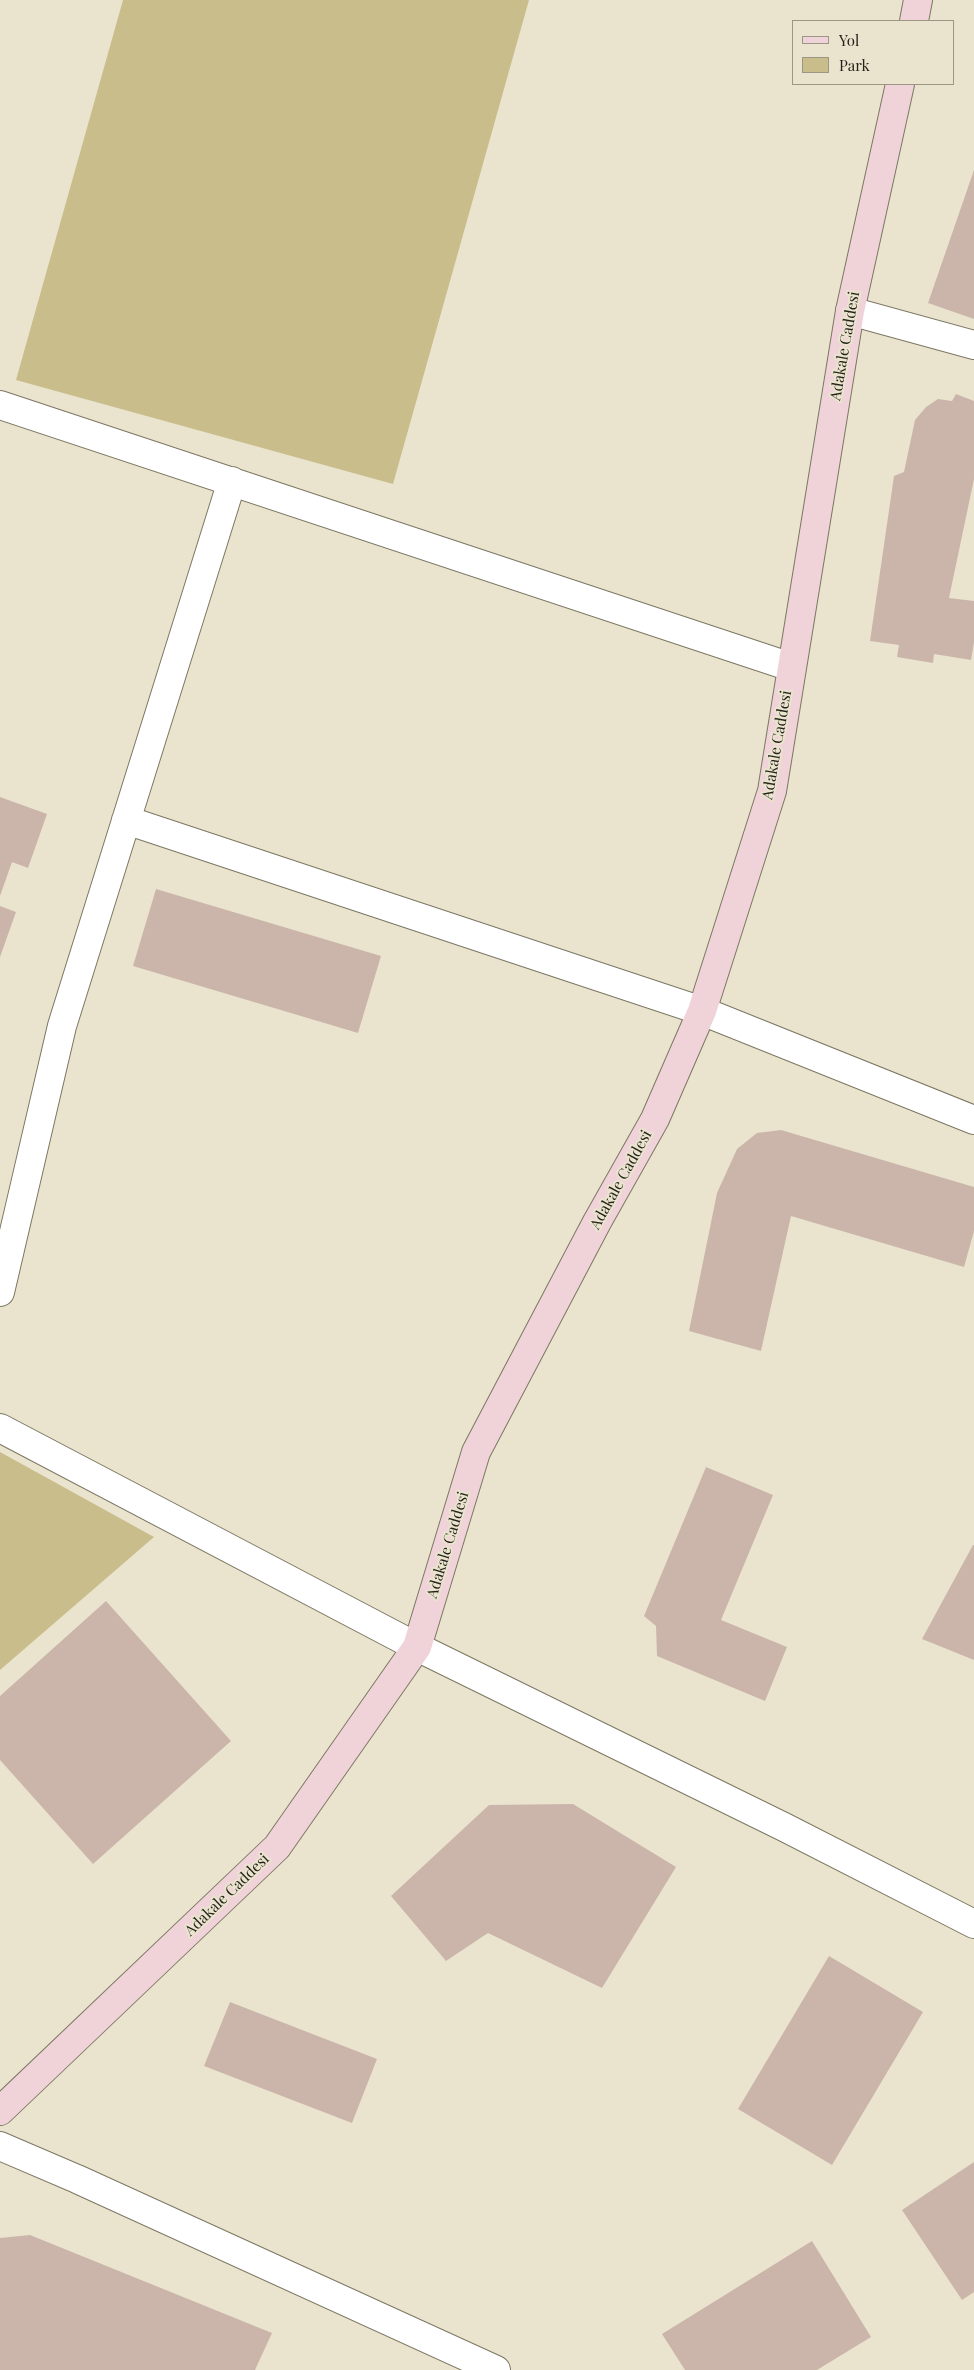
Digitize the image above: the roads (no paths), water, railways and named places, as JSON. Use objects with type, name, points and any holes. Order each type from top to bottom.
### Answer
[{"type":"street","points":[[914,20],[918,0]]},
{"type":"street","name":"Adakale Caddesi","points":[[0,2111],[277,1846],[417,1647],[476,1452],[597,1222],[654,1119],[702,1010],[772,791],[790,666],[850,311],[900,85]]},
{"type":"street","points":[[850,311],[974,345]]},
{"type":"street","points":[[0,405],[790,666]]},
{"type":"street","points":[[0,1292],[62,1026],[232,481]]},
{"type":"street","points":[[126,820],[702,1010],[974,1120]]},
{"type":"street","points":[[0,1428],[417,1647],[784,1827],[974,1924]]},
{"type":"street","points":[[0,2146],[496,2370]]}]
